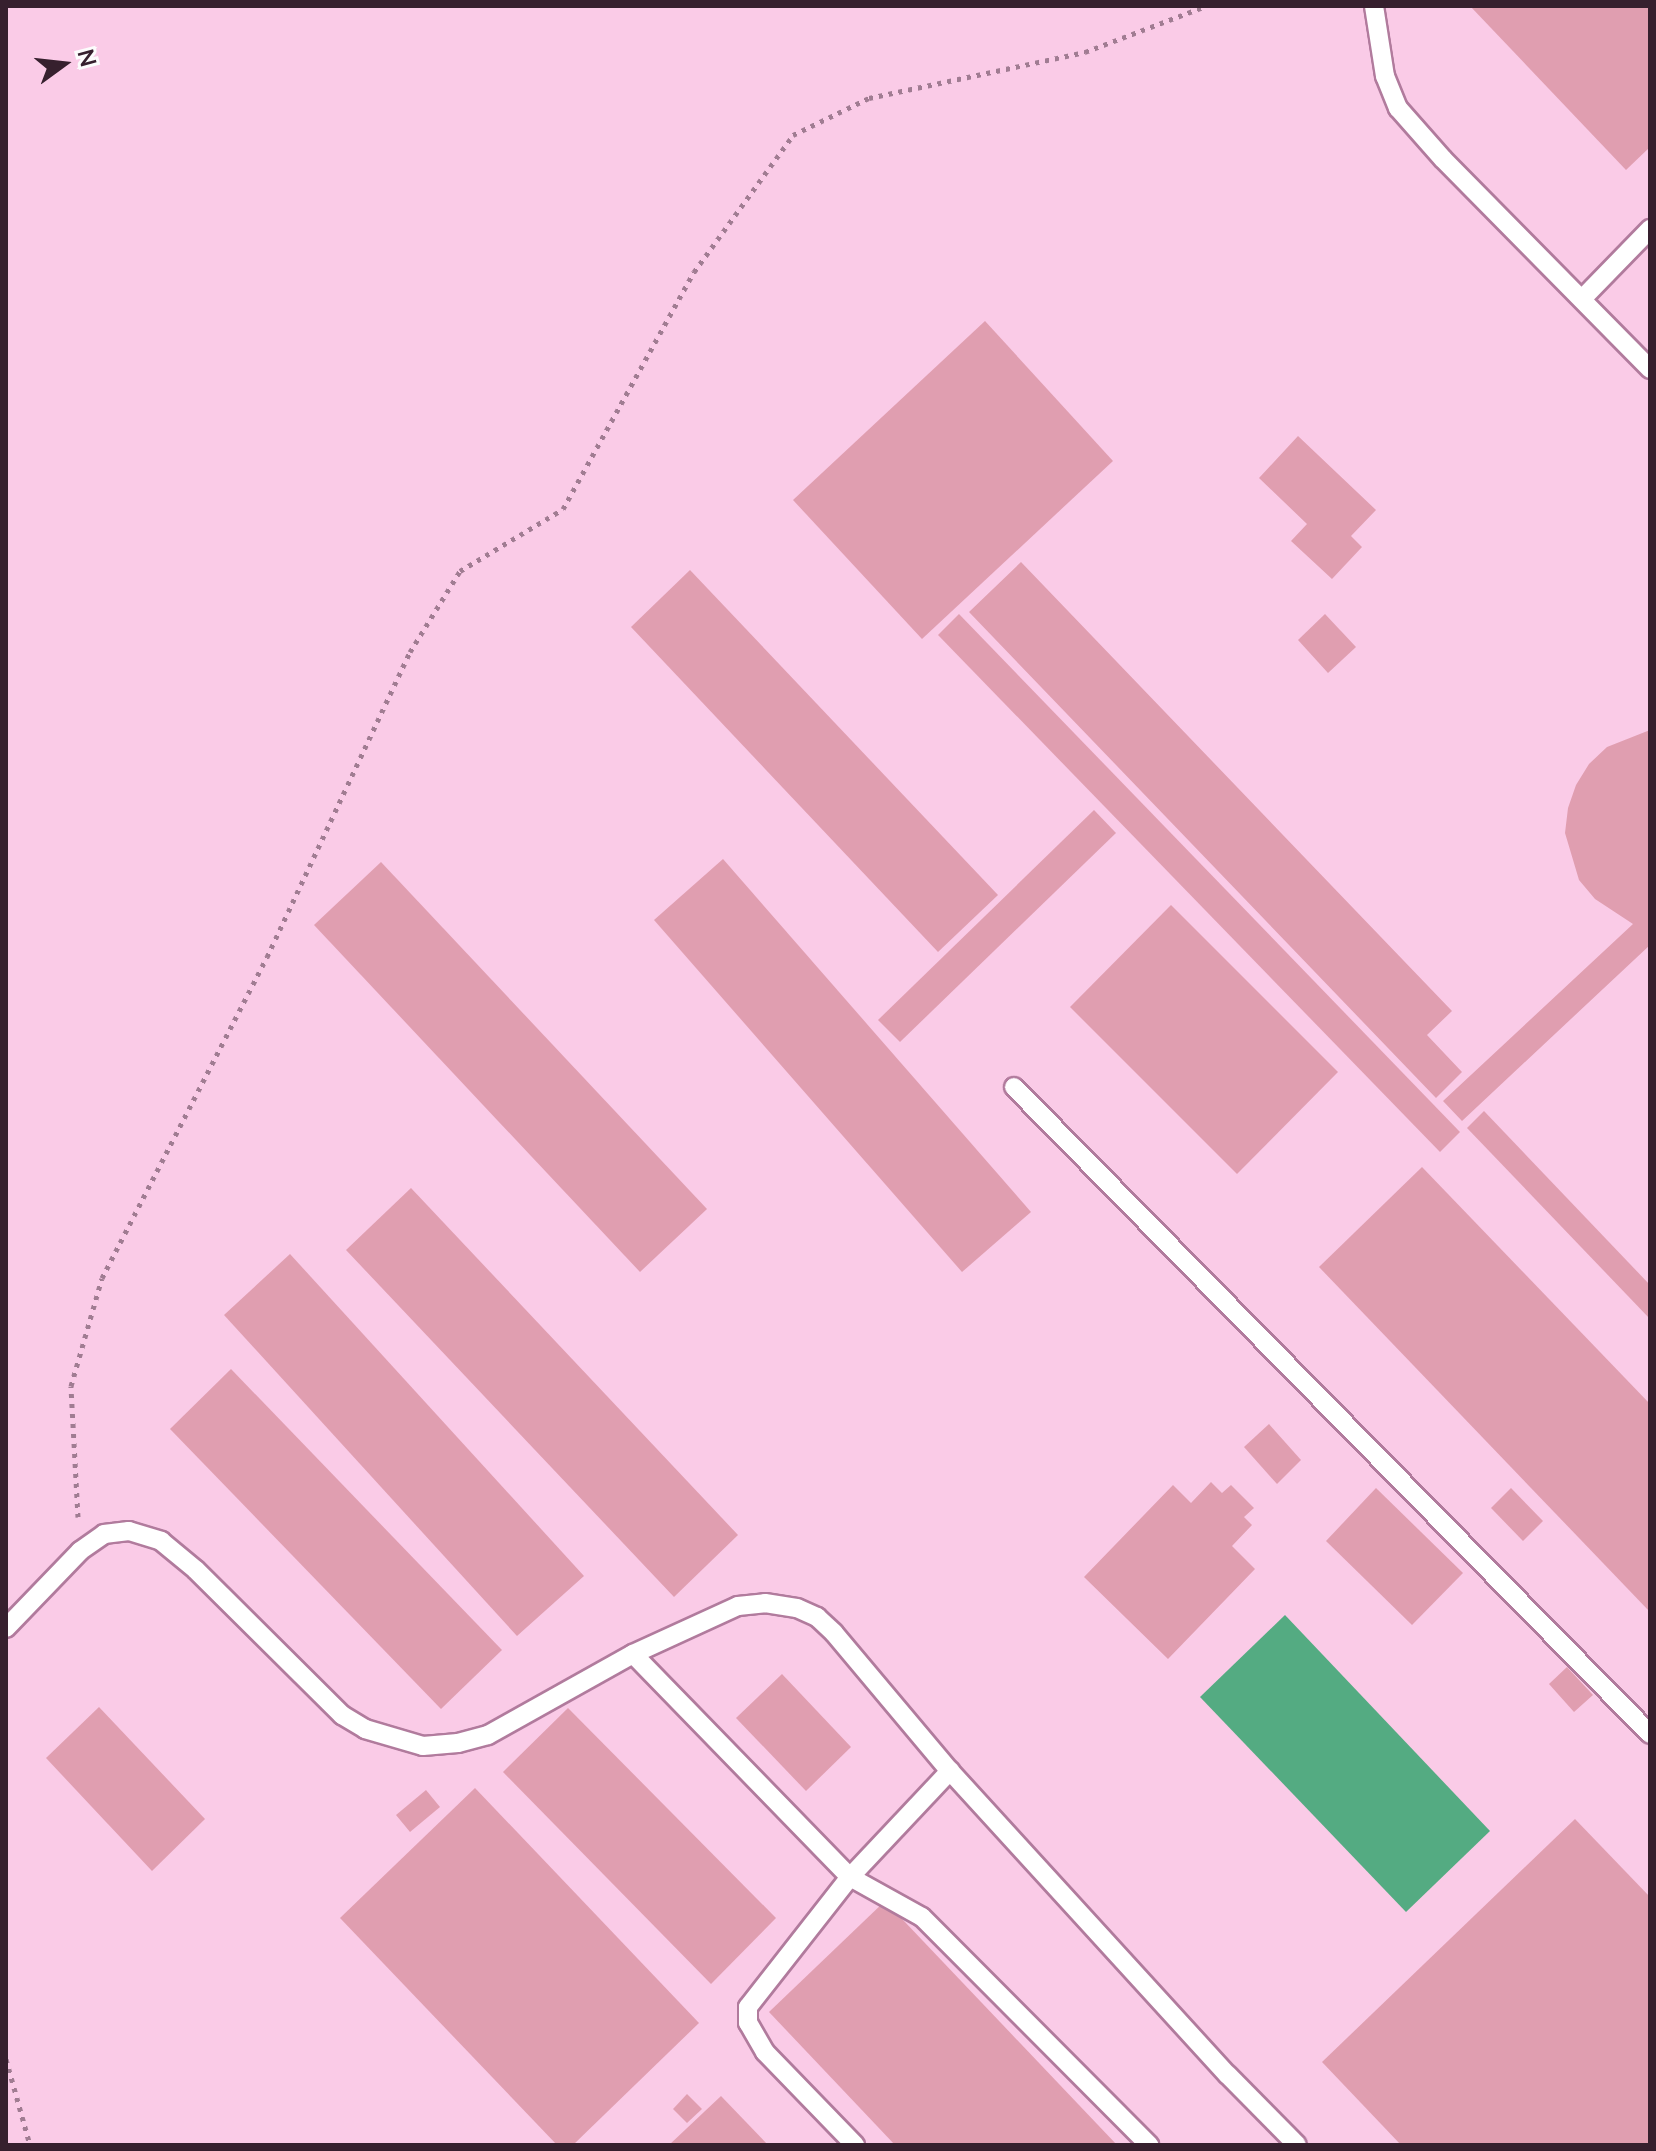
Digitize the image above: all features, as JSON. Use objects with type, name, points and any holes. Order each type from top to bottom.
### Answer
[{"type":"lane","points":[[1374,6],[1385,76],[1398,108],[1650,369]]},
{"type":"lane","points":[[1582,299],[1650,229]]},
{"type":"lane","points":[[1014,1087],[1650,1734]]},
{"type":"lane","points":[[6,1628],[80,1551],[104,1534],[129,1531],[161,1541],[196,1570],[342,1715],[365,1729],[423,1746],[458,1743],[488,1735],[633,1654],[738,1606],[765,1603],[797,1608],[817,1617],[834,1633],[950,1771],[1228,2075],[1297,2145]]},
{"type":"lane","points":[[633,1654],[850,1877],[922,1917],[1149,2145]]},
{"type":"lane","points":[[855,2145],[765,2052],[748,2023],[748,2007],[850,1877],[950,1771]]},
{"type":"path","points":[[80,1551],[71,1386],[102,1278],[267,957],[410,652],[460,571],[563,509],[694,272],[793,135],[869,98],[1085,52],[1206,6]]},
{"type":"path","points":[[6,2059],[30,2145]]},
{"type":"shaded area","points":[[1285,1615],[1490,1831],[1406,1912],[1200,1697]]},
{"type":"building","points":[[1470,6],[1650,6],[1650,147],[1626,170]]},
{"type":"building","points":[[985,321],[1113,461],[922,639],[793,500]]},
{"type":"building","points":[[1298,436],[1376,510],[1351,536],[1362,547],[1332,579],[1291,541],[1307,524],[1259,478]]},
{"type":"building","points":[[1021,562],[1452,1011],[1427,1035],[1462,1072],[1436,1098],[969,612]]},
{"type":"building","points":[[690,570],[998,895],[938,952],[631,627]]},
{"type":"building","points":[[959,614],[1460,1132],[1440,1152],[938,635]]},
{"type":"building","points":[[1325,614],[1356,647],[1328,673],[1298,640]]},
{"type":"building","points":[[1650,730],[1650,945],[1462,1121],[1443,1101],[1633,924],[1595,899],[1579,880],[1565,833],[1568,808],[1576,785],[1589,764],[1607,747]]},
{"type":"building","points":[[1094,810],[1116,833],[900,1042],[878,1020]]},
{"type":"building","points":[[723,859],[1031,1212],[962,1272],[654,920]]},
{"type":"building","points":[[381,862],[707,1209],[640,1272],[314,925]]},
{"type":"building","points":[[1171,905],[1338,1072],[1237,1174],[1070,1007]]},
{"type":"building","points":[[1484,1111],[1650,1285],[1650,1319],[1467,1128]]},
{"type":"building","points":[[1422,1167],[1650,1404],[1650,1612],[1319,1267]]},
{"type":"building","points":[[411,1188],[738,1535],[674,1597],[346,1250]]},
{"type":"building","points":[[290,1254],[584,1576],[517,1636],[224,1315]]},
{"type":"building","points":[[231,1369],[502,1650],[441,1709],[170,1429]]},
{"type":"building","points":[[1269,1424],[1301,1460],[1277,1484],[1244,1447]]},
{"type":"building","points":[[1211,1482],[1222,1493],[1231,1485],[1254,1508],[1244,1517],[1252,1525],[1232,1546],[1255,1569],[1168,1659],[1084,1577],[1173,1485],[1191,1503]]},
{"type":"building","points":[[1376,1488],[1463,1573],[1412,1625],[1326,1541]]},
{"type":"building","points":[[1511,1488],[1543,1521],[1523,1541],[1491,1508]]},
{"type":"building","points":[[1567,1667],[1593,1695],[1574,1712],[1549,1684]]},
{"type":"building","points":[[782,1674],[851,1747],[806,1791],[736,1718]]},
{"type":"building","points":[[99,1707],[205,1819],[152,1871],[46,1758]]},
{"type":"building","points":[[568,1708],[776,1918],[711,1984],[503,1772]]},
{"type":"building","points":[[475,1788],[699,2023],[573,2145],[557,2145],[340,1918]]},
{"type":"building","points":[[426,1790],[440,1807],[410,1832],[396,1815]]},
{"type":"building","points":[[1575,1819],[1650,1897],[1650,2145],[1401,2145],[1322,2062]]},
{"type":"building","points":[[885,1901],[1117,2145],[895,2145],[769,2012]]},
{"type":"building","points":[[687,2094],[702,2109],[687,2123],[673,2109]]},
{"type":"building","points":[[721,2096],[768,2145],[669,2145]]}]
